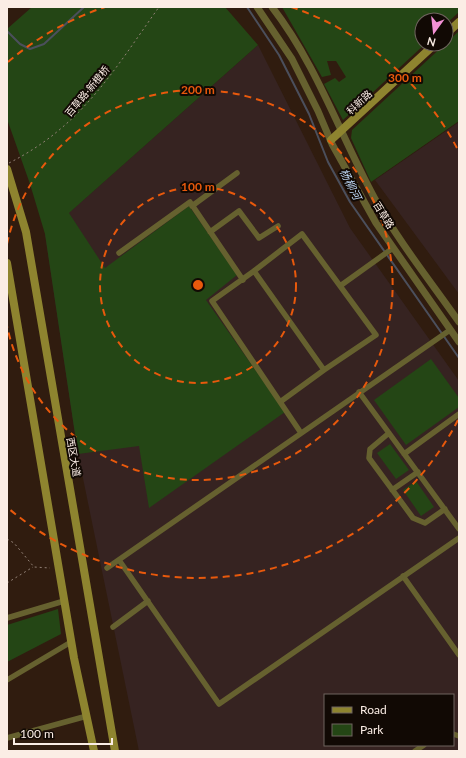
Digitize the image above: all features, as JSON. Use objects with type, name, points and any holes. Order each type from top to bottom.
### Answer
[{"type":"main road","name":"科新路","points":[[331,140],[342,132],[427,52]]},
{"type":"main road","name":"西区大道","points":[[7,169],[26,232],[115,751]]},
{"type":"main road","points":[[7,263],[71,642],[94,751]]},
{"type":"street","name":"百草路","points":[[257,7],[292,59],[350,179],[388,251],[445,333],[459,342]]},
{"type":"street","name":"百草路","points":[[272,7],[294,38],[309,63],[376,201],[459,322]]},
{"type":"street","points":[[192,206],[237,173]]},
{"type":"street","points":[[119,254],[190,202],[243,280]]},
{"type":"street","points":[[210,232],[239,212],[259,238],[278,226]]},
{"type":"street","points":[[280,402],[376,335],[302,234],[243,280],[212,301],[280,402],[301,432]]},
{"type":"street","points":[[340,286],[388,251]]},
{"type":"street","points":[[254,271],[324,370]]},
{"type":"street","points":[[107,568],[445,333]]},
{"type":"street","points":[[359,392],[459,529]]},
{"type":"street","points":[[404,454],[459,414]]},
{"type":"street","points":[[389,433],[370,449],[370,458],[392,490],[413,518],[425,523],[445,509]]},
{"type":"street","points":[[392,490],[418,472]]},
{"type":"street","points":[[119,560],[219,704],[459,538]]},
{"type":"street","points":[[403,576],[459,655]]},
{"type":"street","points":[[7,618],[64,601]]},
{"type":"street","points":[[113,627],[148,601]]},
{"type":"street","points":[[7,680],[71,642]]},
{"type":"street","points":[[7,738],[87,716]]},
{"type":"path","name":"百草路·新橙桥","points":[[7,164],[30,152],[56,134],[76,117],[94,96],[159,7]]},
{"type":"path","points":[[7,539],[14,543],[34,567]]},
{"type":"path","points":[[7,584],[34,567],[58,568]]},
{"type":"shaded area","points":[[258,45],[350,228],[459,381],[459,751],[139,751],[78,454],[45,234]]},
{"type":"shaded area","points":[[459,122],[459,294],[375,180]]},
{"type":"green space","points":[[32,7],[225,7],[258,45],[69,213],[105,268],[189,206],[237,275],[206,300],[285,412],[149,508],[139,446],[78,454],[45,234],[30,184],[7,119],[7,29]]},
{"type":"green space","points":[[282,7],[459,7],[459,12],[454,17],[454,12],[414,12],[414,52],[416,52],[343,120],[324,84],[335,78],[339,82],[346,77],[336,61],[327,61],[331,75],[322,77]]},
{"type":"green space","points":[[459,31],[459,121],[371,182],[351,138],[352,130],[436,52],[454,52],[454,36]]},
{"type":"green space","points":[[431,359],[459,398],[459,407],[406,445],[374,400]]},
{"type":"green space","points":[[390,444],[409,470],[396,479],[377,453]]},
{"type":"green space","points":[[416,481],[434,507],[421,516],[403,490]]},
{"type":"green space","points":[[58,609],[61,634],[7,662],[7,625]]},
{"type":"waterway","name":"杨柳河","points":[[7,31],[20,44],[30,49],[44,44],[84,7]]},
{"type":"waterway","name":"杨柳河","points":[[247,7],[279,55],[309,114],[328,162],[350,202],[459,358]]}]
